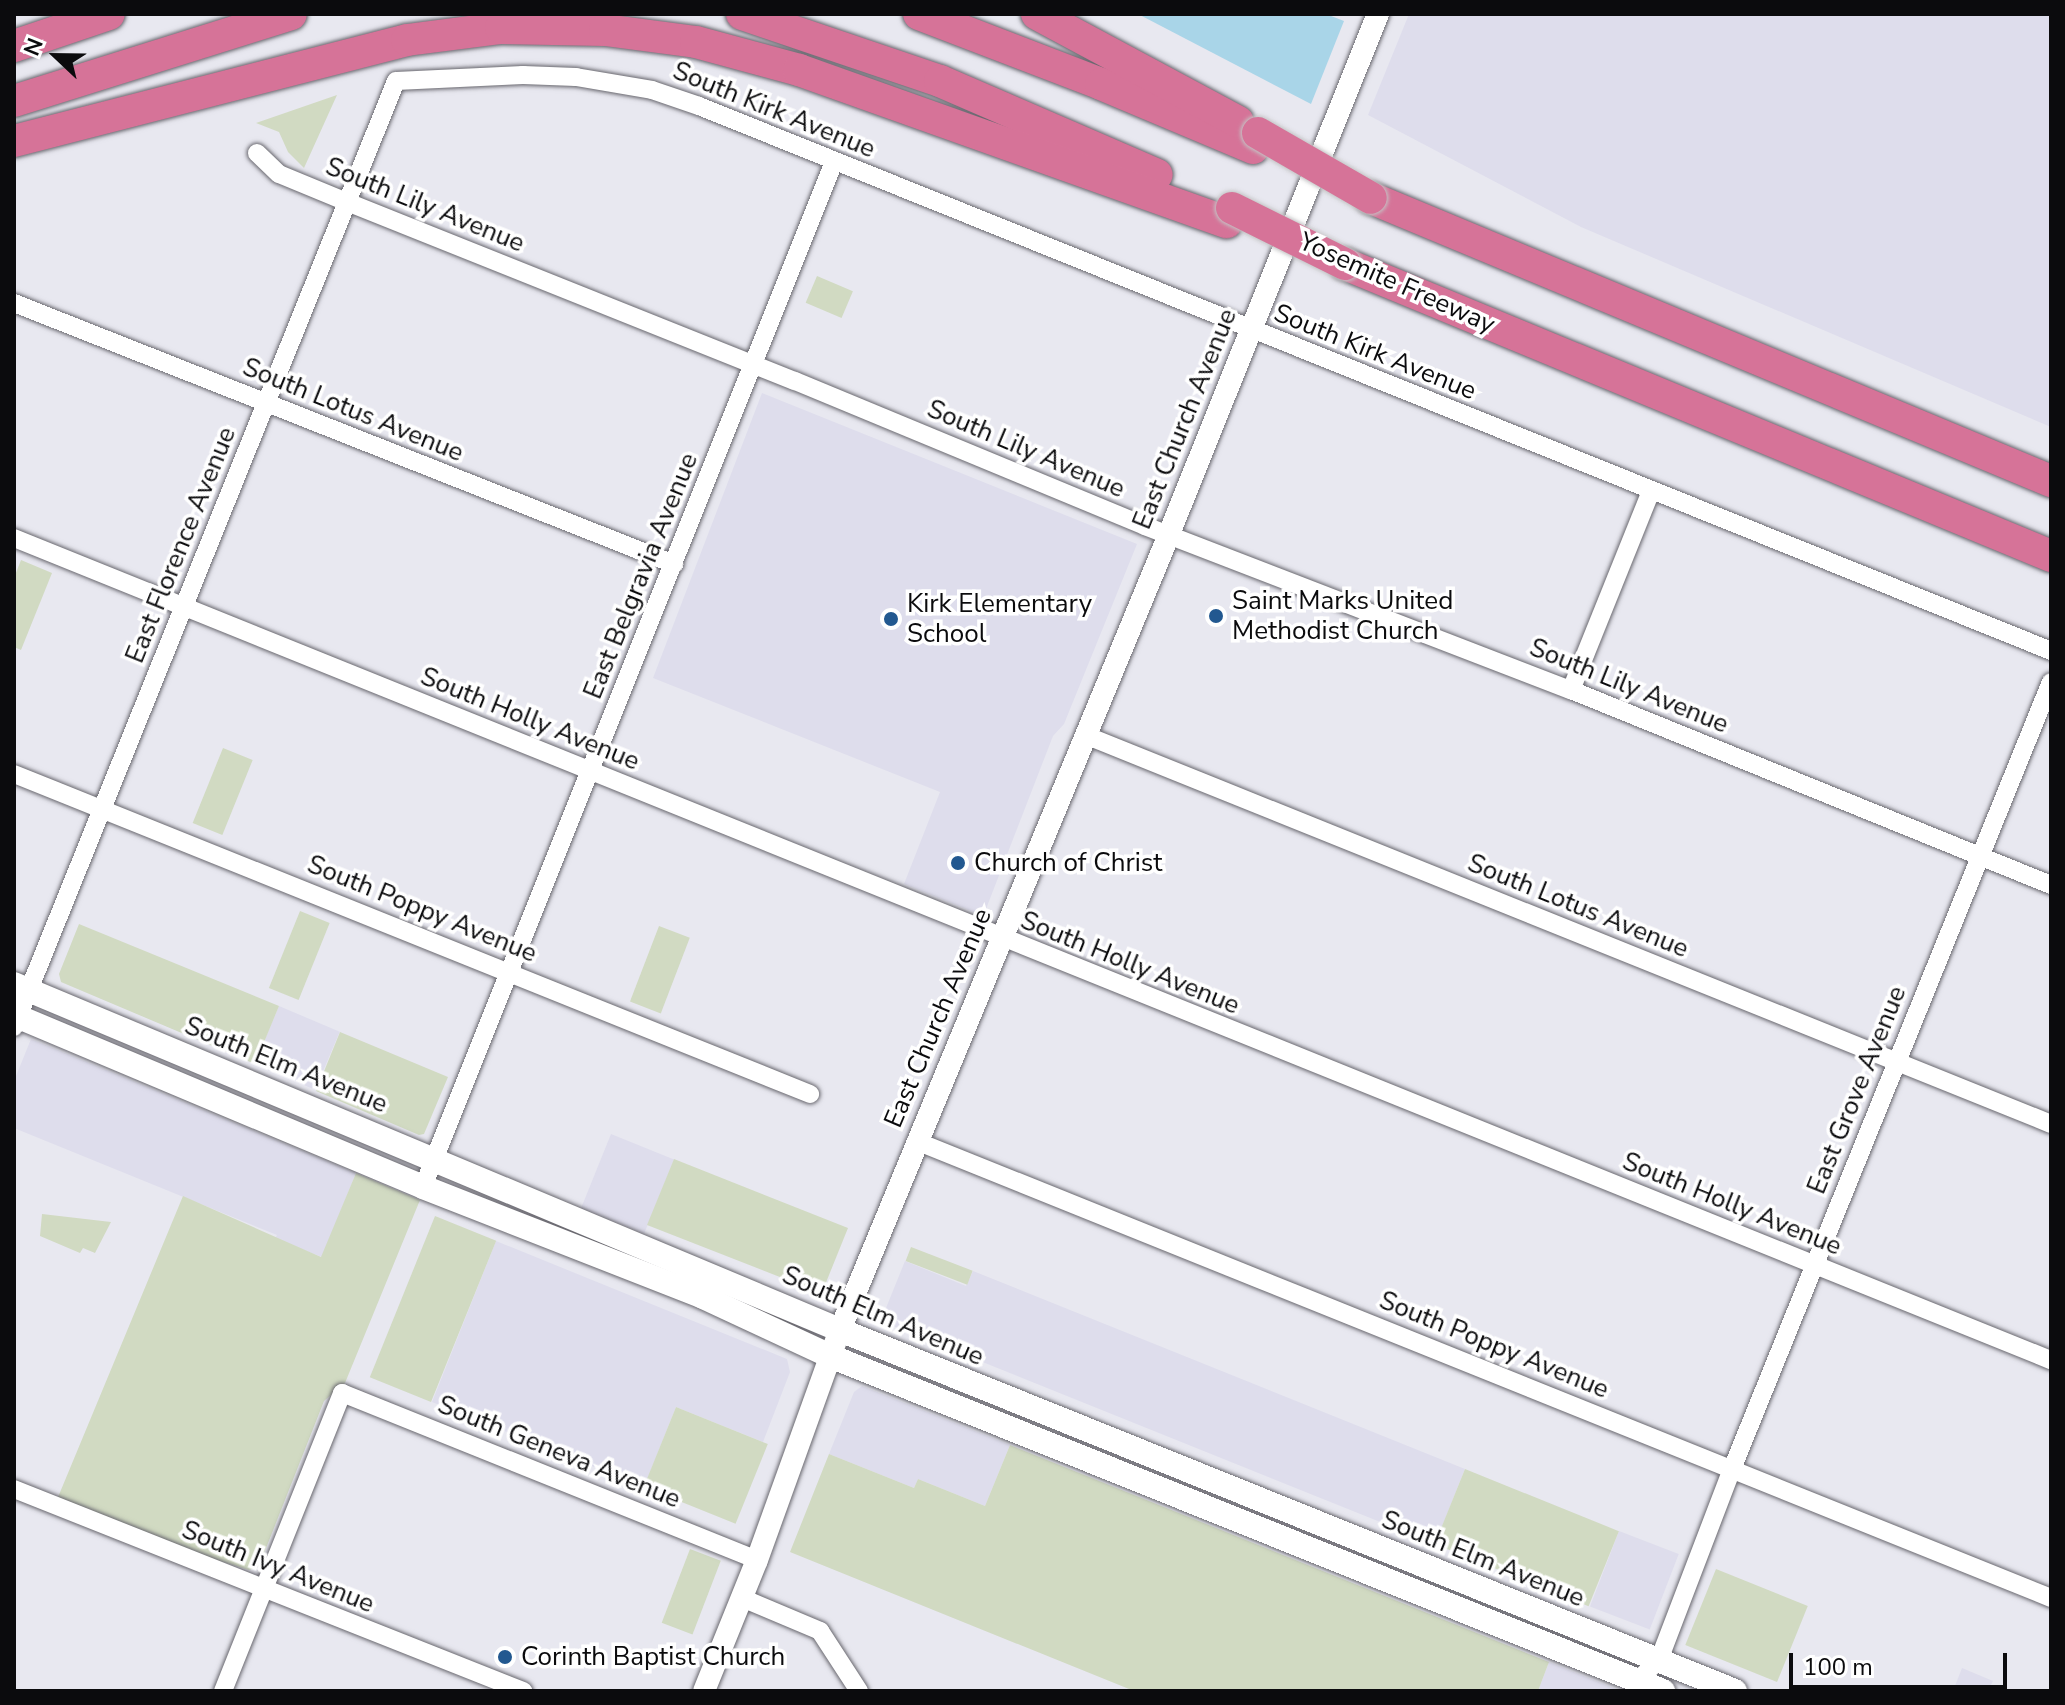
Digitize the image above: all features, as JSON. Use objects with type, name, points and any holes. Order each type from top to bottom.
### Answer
[{"type":"highway","points":[[14,46],[109,14]]},
{"type":"highway","points":[[14,101],[291,14]]},
{"type":"highway","name":"Yosemite Freeway","points":[[744,14],[940,81],[1230,215],[2051,556]]},
{"type":"highway","points":[[919,14],[1255,141]]},
{"type":"highway","points":[[1037,14],[1255,141],[1371,198],[2043,477]]},
{"type":"highway","points":[[14,141],[407,40],[501,28],[605,30],[696,42],[786,66],[1230,215]]},
{"type":"highway","points":[[1906,498],[2051,571]]},
{"type":"main road","name":"South Elm Avenue","points":[[22,987],[435,1157],[840,1330],[1735,1691]]},
{"type":"main road","points":[[15,1020],[423,1187],[703,1297],[830,1356],[1636,1686],[1663,1691]]},
{"type":"street","name":"East Church Avenue","points":[[704,1691],[757,1560],[840,1330],[1169,534],[1378,14]]},
{"type":"street","name":"South Kirk Avenue","points":[[396,81],[523,75],[618,83],[699,106],[2051,651]]},
{"type":"street","name":"East Florence Avenue","points":[[15,1020],[22,987],[101,810],[396,81]]},
{"type":"street","name":"South Lily Avenue","points":[[257,153],[279,174],[347,202],[1169,534],[1571,690],[2051,885]]},
{"type":"street","name":"East Belgravia Avenue","points":[[423,1187],[834,162]]},
{"type":"street","name":"South Lotus Avenue","points":[[14,303],[674,564]]},
{"type":"street","points":[[1571,690],[1651,491]]},
{"type":"street","name":"South Holly Avenue","points":[[14,538],[1001,939],[2051,1360]]},
{"type":"street","name":"East Grove Avenue","points":[[1636,1686],[1659,1660],[1732,1469],[2051,682]]},
{"type":"street","name":"South Lotus Avenue","points":[[1085,735],[2051,1124]]},
{"type":"street","name":"South Poppy Avenue","points":[[14,774],[810,1094]]},
{"type":"street","name":"South Poppy Avenue","points":[[916,1141],[2051,1598]]},
{"type":"street","name":"South Geneva Avenue","points":[[263,1591],[342,1393],[757,1560]]},
{"type":"street","name":"South Ivy Avenue","points":[[14,1489],[263,1591],[523,1691]]},
{"type":"street","points":[[223,1691],[263,1591]]},
{"type":"street","points":[[742,1598],[820,1631],[859,1691]]},
{"type":"shaded area","points":[[1409,14],[2051,14],[2051,427],[1581,227],[1368,115]]},
{"type":"shaded area","name":"Kirk Elementary School","points":[[762,393],[1137,544],[1064,724],[1053,736],[986,909],[976,913],[904,884],[940,792],[653,678]]},
{"type":"shaded area","points":[[279,1006],[340,1032],[315,1090],[254,1064]]},
{"type":"shaded area","points":[[31,1039],[356,1173],[322,1257],[275,1239],[277,1235],[14,1128],[14,1081]]},
{"type":"shaded area","points":[[611,1134],[674,1159],[644,1234],[581,1208]]},
{"type":"shaded area","points":[[496,1241],[787,1359],[790,1372],[763,1442],[676,1407],[644,1487],[432,1402]]},
{"type":"shaded area","points":[[905,1261],[966,1286],[973,1271],[1465,1469],[1435,1544],[888,1324],[884,1313]]},
{"type":"shaded area","points":[[862,1386],[1010,1445],[985,1506],[918,1479],[914,1488],[829,1454],[854,1392]]},
{"type":"shaded area","points":[[1619,1531],[1679,1554],[1650,1630],[1590,1607]]},
{"type":"shaded area","points":[[1549,1662],[1621,1691],[1538,1691]]},
{"type":"shaded area","points":[[1962,1668],[1993,1681],[1988,1691],[1953,1691]]},
{"type":"green space","points":[[337,95],[304,168],[288,152],[279,132],[256,123]]},
{"type":"green space","points":[[817,276],[853,291],[842,318],[806,303]]},
{"type":"green space","points":[[21,560],[52,573],[21,650],[14,647],[14,578]]},
{"type":"green space","points":[[223,748],[253,760],[222,835],[193,823]]},
{"type":"green space","points":[[300,911],[330,923],[299,1000],[269,988]]},
{"type":"green space","points":[[79,924],[279,1006],[255,1064],[61,982],[59,974]]},
{"type":"green space","points":[[659,926],[690,938],[661,1013],[630,1002]]},
{"type":"green space","points":[[340,1032],[448,1077],[424,1134],[419,1135],[316,1091]]},
{"type":"green space","points":[[674,1159],[848,1228],[825,1285],[813,1290],[647,1225]]},
{"type":"green space","points":[[356,1173],[420,1200],[345,1383],[324,1401],[259,1566],[249,1570],[155,1541],[56,1502],[183,1196],[321,1257]]},
{"type":"green space","points":[[42,1214],[111,1222],[95,1253],[83,1248],[80,1253],[40,1236]]},
{"type":"green space","points":[[435,1216],[496,1241],[431,1402],[370,1377]]},
{"type":"green space","points":[[911,1247],[973,1271],[967,1285],[906,1261]]},
{"type":"green space","points":[[676,1407],[768,1444],[736,1524],[644,1487]]},
{"type":"green space","points":[[1010,1445],[1549,1662],[1538,1691],[1134,1691],[790,1552],[829,1454],[914,1488],[918,1479],[985,1506]]},
{"type":"green space","points":[[1465,1469],[1619,1531],[1589,1606],[1435,1544]]},
{"type":"green space","points":[[690,1549],[721,1561],[692,1635],[662,1623]]},
{"type":"green space","points":[[1716,1569],[1808,1606],[1777,1682],[1685,1645]]},
{"type":"water","points":[[1138,14],[1326,14],[1344,21],[1311,104]]},
{"type":"place","name":"Saint Marks United Methodist Church","points":[[1216,616]]},
{"type":"place","name":"Kirk Elementary School","points":[[891,619]]},
{"type":"place","name":"Church of Christ","points":[[958,863]]},
{"type":"place","name":"Corinth Baptist Church","points":[[505,1657]]}]
